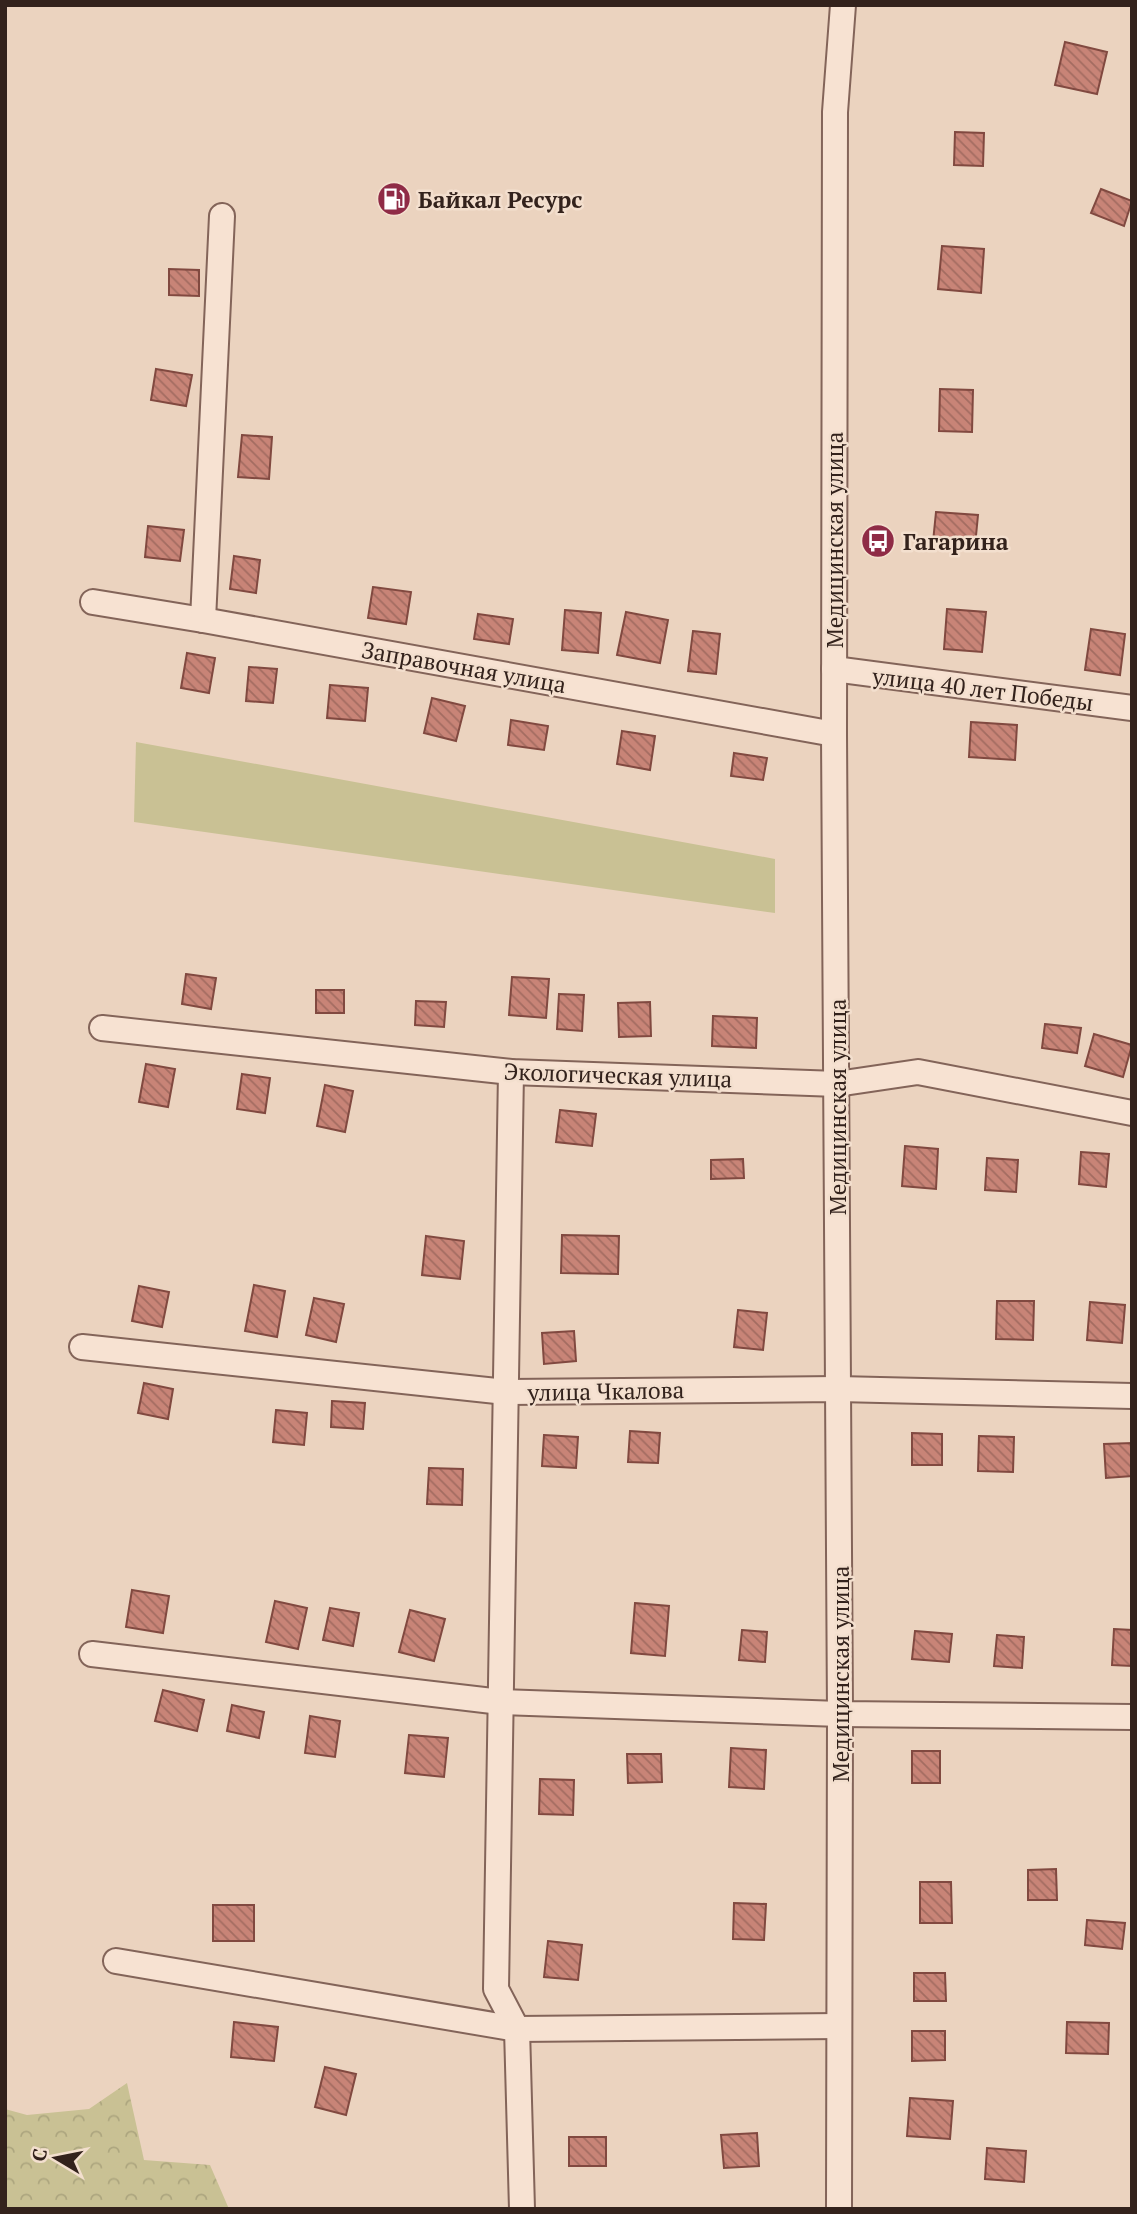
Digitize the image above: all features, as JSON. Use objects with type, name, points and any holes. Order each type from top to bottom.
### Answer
[{"type":"street","name":"Медицинская улица","points":[[839,2209],[841,1714],[834,734],[835,112],[843,5]]},
{"type":"street","points":[[203,620],[222,216]]},
{"type":"street","name":"Заправочная улица","points":[[93,603],[203,620],[834,734]]},
{"type":"street","name":"улица 40 лет Победы","points":[[834,669],[1132,708]]},
{"type":"street","name":"Экологическая улица","points":[[102,1028],[511,1072],[837,1084],[918,1072],[1132,1114]]},
{"type":"street","points":[[511,1072],[496,1989],[517,2029],[522,2209]]},
{"type":"street","name":"улица Чкалова","points":[[82,1347],[506,1392],[838,1389],[1132,1396]]},
{"type":"street","points":[[92,1654],[501,1702],[841,1714],[1132,1717]]},
{"type":"street","points":[[116,1961],[517,2029],[839,2026]]},
{"type":"green space","points":[[136,742],[775,859],[775,913],[134,822]]},
{"type":"green space","points":[[127,2083],[144,2160],[210,2165],[229,2209],[5,2209],[5,2109],[27,2115],[89,2109]]},
{"type":"building","points":[[1065,42],[1107,52],[1097,94],[1055,85]]},
{"type":"building","points":[[955,132],[984,133],[983,166],[954,165]]},
{"type":"building","points":[[1101,189],[1132,201],[1124,226],[1091,213]]},
{"type":"building","points":[[942,246],[984,249],[981,293],[938,289]]},
{"type":"building","points":[[169,269],[199,270],[199,296],[169,295]]},
{"type":"building","points":[[156,369],[192,375],[186,406],[151,400]]},
{"type":"building","points":[[940,389],[973,390],[972,432],[939,431]]},
{"type":"building","points":[[242,435],[272,437],[269,479],[238,477]]},
{"type":"building","points":[[936,512],[978,515],[975,546],[933,542]]},
{"type":"building","points":[[148,526],[184,530],[180,561],[145,557]]},
{"type":"building","points":[[234,556],[260,560],[256,593],[230,589]]},
{"type":"building","points":[[373,587],[411,592],[406,624],[368,618]]},
{"type":"building","points":[[947,609],[986,612],[982,652],[944,649]]},
{"type":"building","points":[[565,610],[601,613],[598,653],[562,650]]},
{"type":"building","points":[[626,612],[668,620],[660,663],[617,655]]},
{"type":"building","points":[[478,614],[513,619],[509,644],[474,639]]},
{"type":"building","points":[[1091,629],[1125,634],[1120,675],[1085,670]]},
{"type":"building","points":[[693,631],[720,634],[716,674],[688,671]]},
{"type":"building","points":[[187,653],[215,658],[209,693],[181,688]]},
{"type":"building","points":[[249,667],[277,669],[273,703],[246,701]]},
{"type":"building","points":[[330,685],[368,688],[365,721],[327,718]]},
{"type":"building","points":[[432,698],[465,706],[456,741],[424,733]]},
{"type":"building","points":[[511,720],[548,726],[544,750],[508,745]]},
{"type":"building","points":[[971,722],[1017,725],[1015,760],[969,757]]},
{"type":"building","points":[[622,731],[655,736],[650,770],[617,764]]},
{"type":"building","points":[[734,753],[767,758],[763,780],[731,776]]},
{"type":"building","points":[[186,974],[216,978],[211,1009],[182,1004]]},
{"type":"building","points":[[512,977],[549,979],[546,1018],[509,1015]]},
{"type":"building","points":[[316,990],[344,990],[344,1013],[316,1013]]},
{"type":"building","points":[[559,994],[584,995],[582,1031],[557,1029]]},
{"type":"building","points":[[416,1001],[446,1002],[444,1027],[415,1025]]},
{"type":"building","points":[[650,1002],[651,1036],[619,1037],[618,1003]]},
{"type":"building","points":[[713,1016],[757,1018],[756,1048],[712,1046]]},
{"type":"building","points":[[1045,1024],[1081,1028],[1077,1053],[1042,1048]]},
{"type":"building","points":[[1094,1034],[1132,1045],[1123,1077],[1085,1066]]},
{"type":"building","points":[[146,1064],[175,1069],[168,1107],[139,1102]]},
{"type":"building","points":[[242,1074],[270,1078],[265,1113],[237,1109]]},
{"type":"building","points":[[325,1085],[353,1091],[345,1132],[317,1126]]},
{"type":"building","points":[[560,1110],[596,1114],[592,1146],[556,1142]]},
{"type":"building","points":[[905,1146],[938,1149],[936,1189],[902,1186]]},
{"type":"building","points":[[1081,1152],[1109,1154],[1106,1187],[1079,1184]]},
{"type":"building","points":[[987,1158],[1018,1160],[1016,1192],[985,1190]]},
{"type":"building","points":[[743,1159],[744,1178],[711,1179],[711,1160]]},
{"type":"building","points":[[562,1235],[619,1236],[618,1274],[561,1273]]},
{"type":"building","points":[[426,1236],[464,1241],[460,1279],[422,1275]]},
{"type":"building","points":[[254,1285],[285,1291],[277,1337],[245,1331]]},
{"type":"building","points":[[139,1286],[169,1292],[162,1327],[132,1321]]},
{"type":"building","points":[[314,1298],[344,1304],[336,1342],[306,1335]]},
{"type":"building","points":[[997,1301],[1034,1301],[1033,1340],[996,1339]]},
{"type":"building","points":[[1090,1302],[1125,1305],[1122,1343],[1087,1340]]},
{"type":"building","points":[[738,1310],[767,1313],[763,1350],[734,1347]]},
{"type":"building","points":[[574,1331],[576,1361],[544,1364],[542,1333]]},
{"type":"building","points":[[144,1383],[173,1389],[168,1419],[138,1413]]},
{"type":"building","points":[[332,1401],[365,1403],[363,1429],[331,1427]]},
{"type":"building","points":[[276,1410],[307,1413],[304,1445],[273,1442]]},
{"type":"building","points":[[630,1431],[660,1433],[658,1463],[628,1462]]},
{"type":"building","points":[[912,1433],[942,1434],[942,1465],[912,1465]]},
{"type":"building","points":[[544,1435],[578,1437],[576,1468],[542,1466]]},
{"type":"building","points":[[979,1436],[1014,1437],[1013,1472],[978,1471]]},
{"type":"building","points":[[1132,1443],[1132,1476],[1106,1478],[1104,1444]]},
{"type":"building","points":[[429,1468],[463,1469],[462,1505],[427,1504]]},
{"type":"building","points":[[132,1590],[169,1596],[163,1633],[126,1627]]},
{"type":"building","points":[[275,1601],[307,1608],[298,1649],[266,1642]]},
{"type":"building","points":[[635,1603],[669,1606],[665,1656],[631,1653]]},
{"type":"building","points":[[330,1608],[359,1613],[353,1646],[323,1640]]},
{"type":"building","points":[[410,1610],[445,1619],[434,1661],[399,1652]]},
{"type":"building","points":[[1114,1629],[1132,1630],[1132,1666],[1112,1665]]},
{"type":"building","points":[[742,1630],[767,1632],[765,1662],[739,1660]]},
{"type":"building","points":[[915,1631],[952,1634],[949,1662],[912,1659]]},
{"type":"building","points":[[997,1635],[1024,1637],[1022,1668],[994,1666]]},
{"type":"building","points":[[163,1690],[204,1700],[197,1731],[155,1721]]},
{"type":"building","points":[[232,1705],[264,1712],[259,1738],[227,1731]]},
{"type":"building","points":[[310,1716],[340,1721],[335,1757],[305,1753]]},
{"type":"building","points":[[409,1735],[448,1738],[444,1777],[405,1773]]},
{"type":"building","points":[[731,1748],[766,1750],[764,1789],[729,1787]]},
{"type":"building","points":[[912,1751],[940,1751],[940,1783],[912,1783]]},
{"type":"building","points":[[627,1754],[661,1754],[662,1782],[628,1783]]},
{"type":"building","points":[[540,1779],[574,1780],[573,1815],[539,1814]]},
{"type":"building","points":[[1056,1869],[1057,1900],[1028,1900],[1028,1870]]},
{"type":"building","points":[[920,1882],[951,1882],[952,1923],[920,1923]]},
{"type":"building","points":[[734,1903],[766,1904],[764,1940],[733,1939]]},
{"type":"building","points":[[213,1905],[254,1905],[254,1941],[213,1941]]},
{"type":"building","points":[[1087,1920],[1125,1923],[1122,1949],[1085,1945]]},
{"type":"building","points":[[548,1941],[582,1945],[578,1980],[544,1977]]},
{"type":"building","points":[[914,1973],[945,1973],[946,2001],[914,2001]]},
{"type":"building","points":[[234,2022],[278,2027],[274,2061],[231,2057]]},
{"type":"building","points":[[1067,2022],[1109,2023],[1108,2054],[1066,2053]]},
{"type":"building","points":[[912,2031],[945,2031],[945,2060],[912,2061]]},
{"type":"building","points":[[325,2067],[356,2074],[346,2115],[315,2107]]},
{"type":"building","points":[[910,2098],[953,2101],[950,2139],[907,2136]]},
{"type":"building","points":[[757,2133],[759,2166],[724,2168],[721,2135]]},
{"type":"building","points":[[569,2137],[606,2137],[606,2166],[569,2166]]},
{"type":"building","points":[[987,2148],[1026,2151],[1024,2182],[985,2179]]},
{"type":"place","name":"Байкал Ресурс","points":[[394,199]]},
{"type":"place","name":"Гагарина","points":[[878,541]]}]
